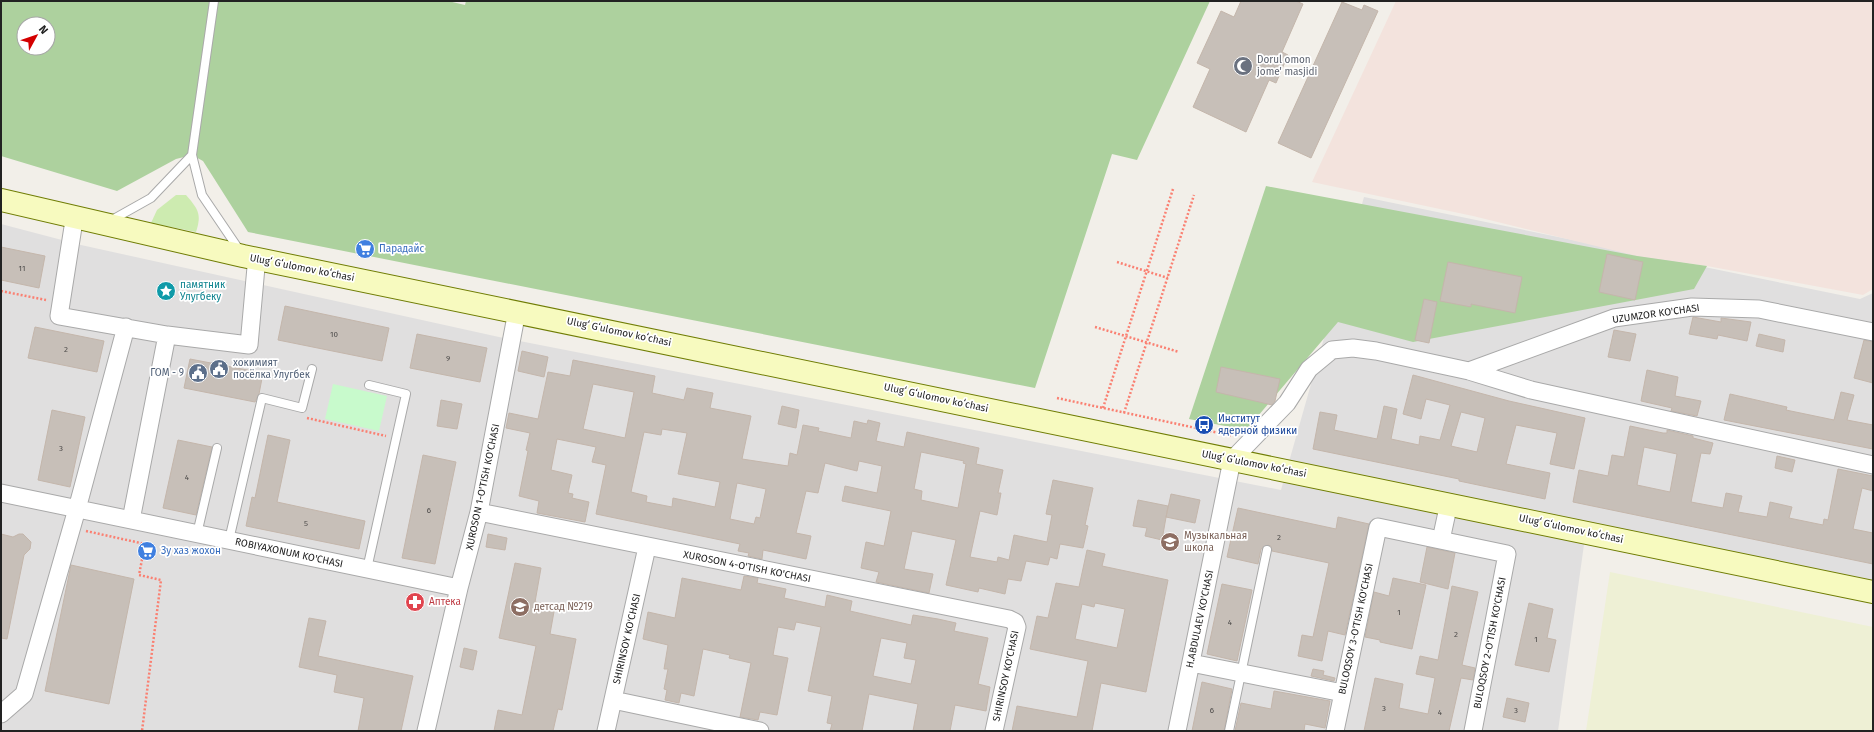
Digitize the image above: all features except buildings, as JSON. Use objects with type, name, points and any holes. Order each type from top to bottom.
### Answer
[{"type":"main road","name":"Ulugʻ Gʻulomov koʻchasi","points":[[1,200],[101,228],[249,262],[1232,463],[1873,592]]},
{"type":"main road","name":"Ulugʻ Gʻulomov koʻchasi","points":[[1,210],[73,227],[101,228]]},
{"type":"main road","name":"Ulugʻ Gʻulomov koʻchasi","points":[[1448,506],[1873,599]]},
{"type":"street","points":[[73,227],[59,316],[167,335],[249,345],[249,262]]},
{"type":"street","name":"UZUMZOR KO'CHASI","points":[[1469,371],[1614,318],[1692,307],[1759,309],[1873,332]]},
{"type":"street","name":"ХUROSON 1-O'TISH KO'CHASI","points":[[426,731],[459,588],[479,512],[517,316]]},
{"type":"street","points":[[1,714],[24,694],[72,528],[126,327]]},
{"type":"street","points":[[131,520],[167,335]]},
{"type":"street","points":[[1232,463],[1251,440],[1287,403],[1309,369],[1332,350],[1352,348],[1376,351],[1469,371],[1531,390],[1873,465]]},
{"type":"street","name":"H.ABDULAEV KO'CHASI","points":[[1177,731],[1232,463]]},
{"type":"street","name":"ROBIYAXONUM KO'CHASI","points":[[1,493],[459,588]]},
{"type":"street","points":[[1441,540],[1448,506]]},
{"type":"street","name":"XUROSON 4-O'TISH KO'CHASI","points":[[479,512],[1002,618],[1015,622]]},
{"type":"street","name":"BULOQSOY 3-O'TISH KO'CHASI","points":[[1335,731],[1378,528],[1441,540]]},
{"type":"street","name":"BULOQSOY 2-O'TISH KO'CHASI","points":[[1441,540],[1507,554],[1473,731]]},
{"type":"street","name":"SHIRINSOY KO'CHASI","points":[[606,731],[647,547]]},
{"type":"street","name":"SHIRINSOY KO'CHASI","points":[[994,731],[1017,627],[1015,622]]},
{"type":"street","points":[[1191,663],[1343,694]]},
{"type":"street","points":[[613,700],[760,731]]},
{"type":"lane","points":[[214,1],[192,155],[202,194],[249,262]]},
{"type":"lane","points":[[101,228],[151,198],[192,155]]},
{"type":"lane","points":[[229,540],[262,398],[302,408],[312,369]]},
{"type":"lane","points":[[367,569],[406,394],[369,385]]},
{"type":"lane","points":[[197,534],[217,448]]},
{"type":"lane","points":[[1229,731],[1267,550]]},
{"type":"path","points":[[1103,408],[1173,189]]},
{"type":"path","points":[[1124,413],[1194,195]]},
{"type":"path","points":[[1117,262],[1168,278]]},
{"type":"path","points":[[1,291],[61,304]]},
{"type":"path","points":[[1095,327],[1180,352]]},
{"type":"path","points":[[1057,398],[1251,440]]},
{"type":"path","points":[[305,418],[396,438]]},
{"type":"path","points":[[72,528],[144,544],[139,575],[161,580],[142,731]]},
{"type":"shaded area","points":[[1396,1],[1873,1],[1873,289],[1863,295],[1707,266],[1637,256],[1473,216],[1312,182]]},
{"type":"shaded area","points":[[1364,197],[1860,299],[1873,293],[1873,580],[1587,523],[1558,731],[1,731],[1,224],[81,245],[499,337],[1281,490]]},
{"type":"green space","points":[[1,1],[448,1],[465,5],[466,1],[1210,1],[1137,160],[1112,154],[1035,388],[248,232],[203,161],[192,155],[176,159],[117,191],[1,156]]},
{"type":"green space","points":[[1266,186],[1637,256],[1707,266],[1694,289],[1413,342],[1338,322],[1246,430],[1189,419]]},
{"type":"green space","points":[[176,195],[186,195],[196,208],[199,221],[196,232],[151,223],[157,210]]},
{"type":"green space","points":[[333,384],[387,396],[379,431],[325,419]]},
{"type":"green space","points":[[1610,572],[1873,627],[1873,731],[1586,731]]},
{"type":"place","name":"Dorul omon jome' masjidi","points":[[1243,66]]},
{"type":"place","name":"Парадайс","points":[[365,249]]},
{"type":"place","name":"памятник Улугбеку","points":[[166,291]]},
{"type":"place","name":"хокимият посёлка Улугбек","points":[[219,369]]},
{"type":"place","name":"ГОМ - 9","points":[[198,373]]},
{"type":"place","name":"Институт ядерной физики","points":[[1204,425]]},
{"type":"place","name":"Музыкальная школа","points":[[1170,542]]},
{"type":"place","name":"Зу хаз жохон","points":[[147,551]]},
{"type":"place","name":"Аптека","points":[[415,602]]},
{"type":"place","name":"детсад №219","points":[[520,607]]}]
